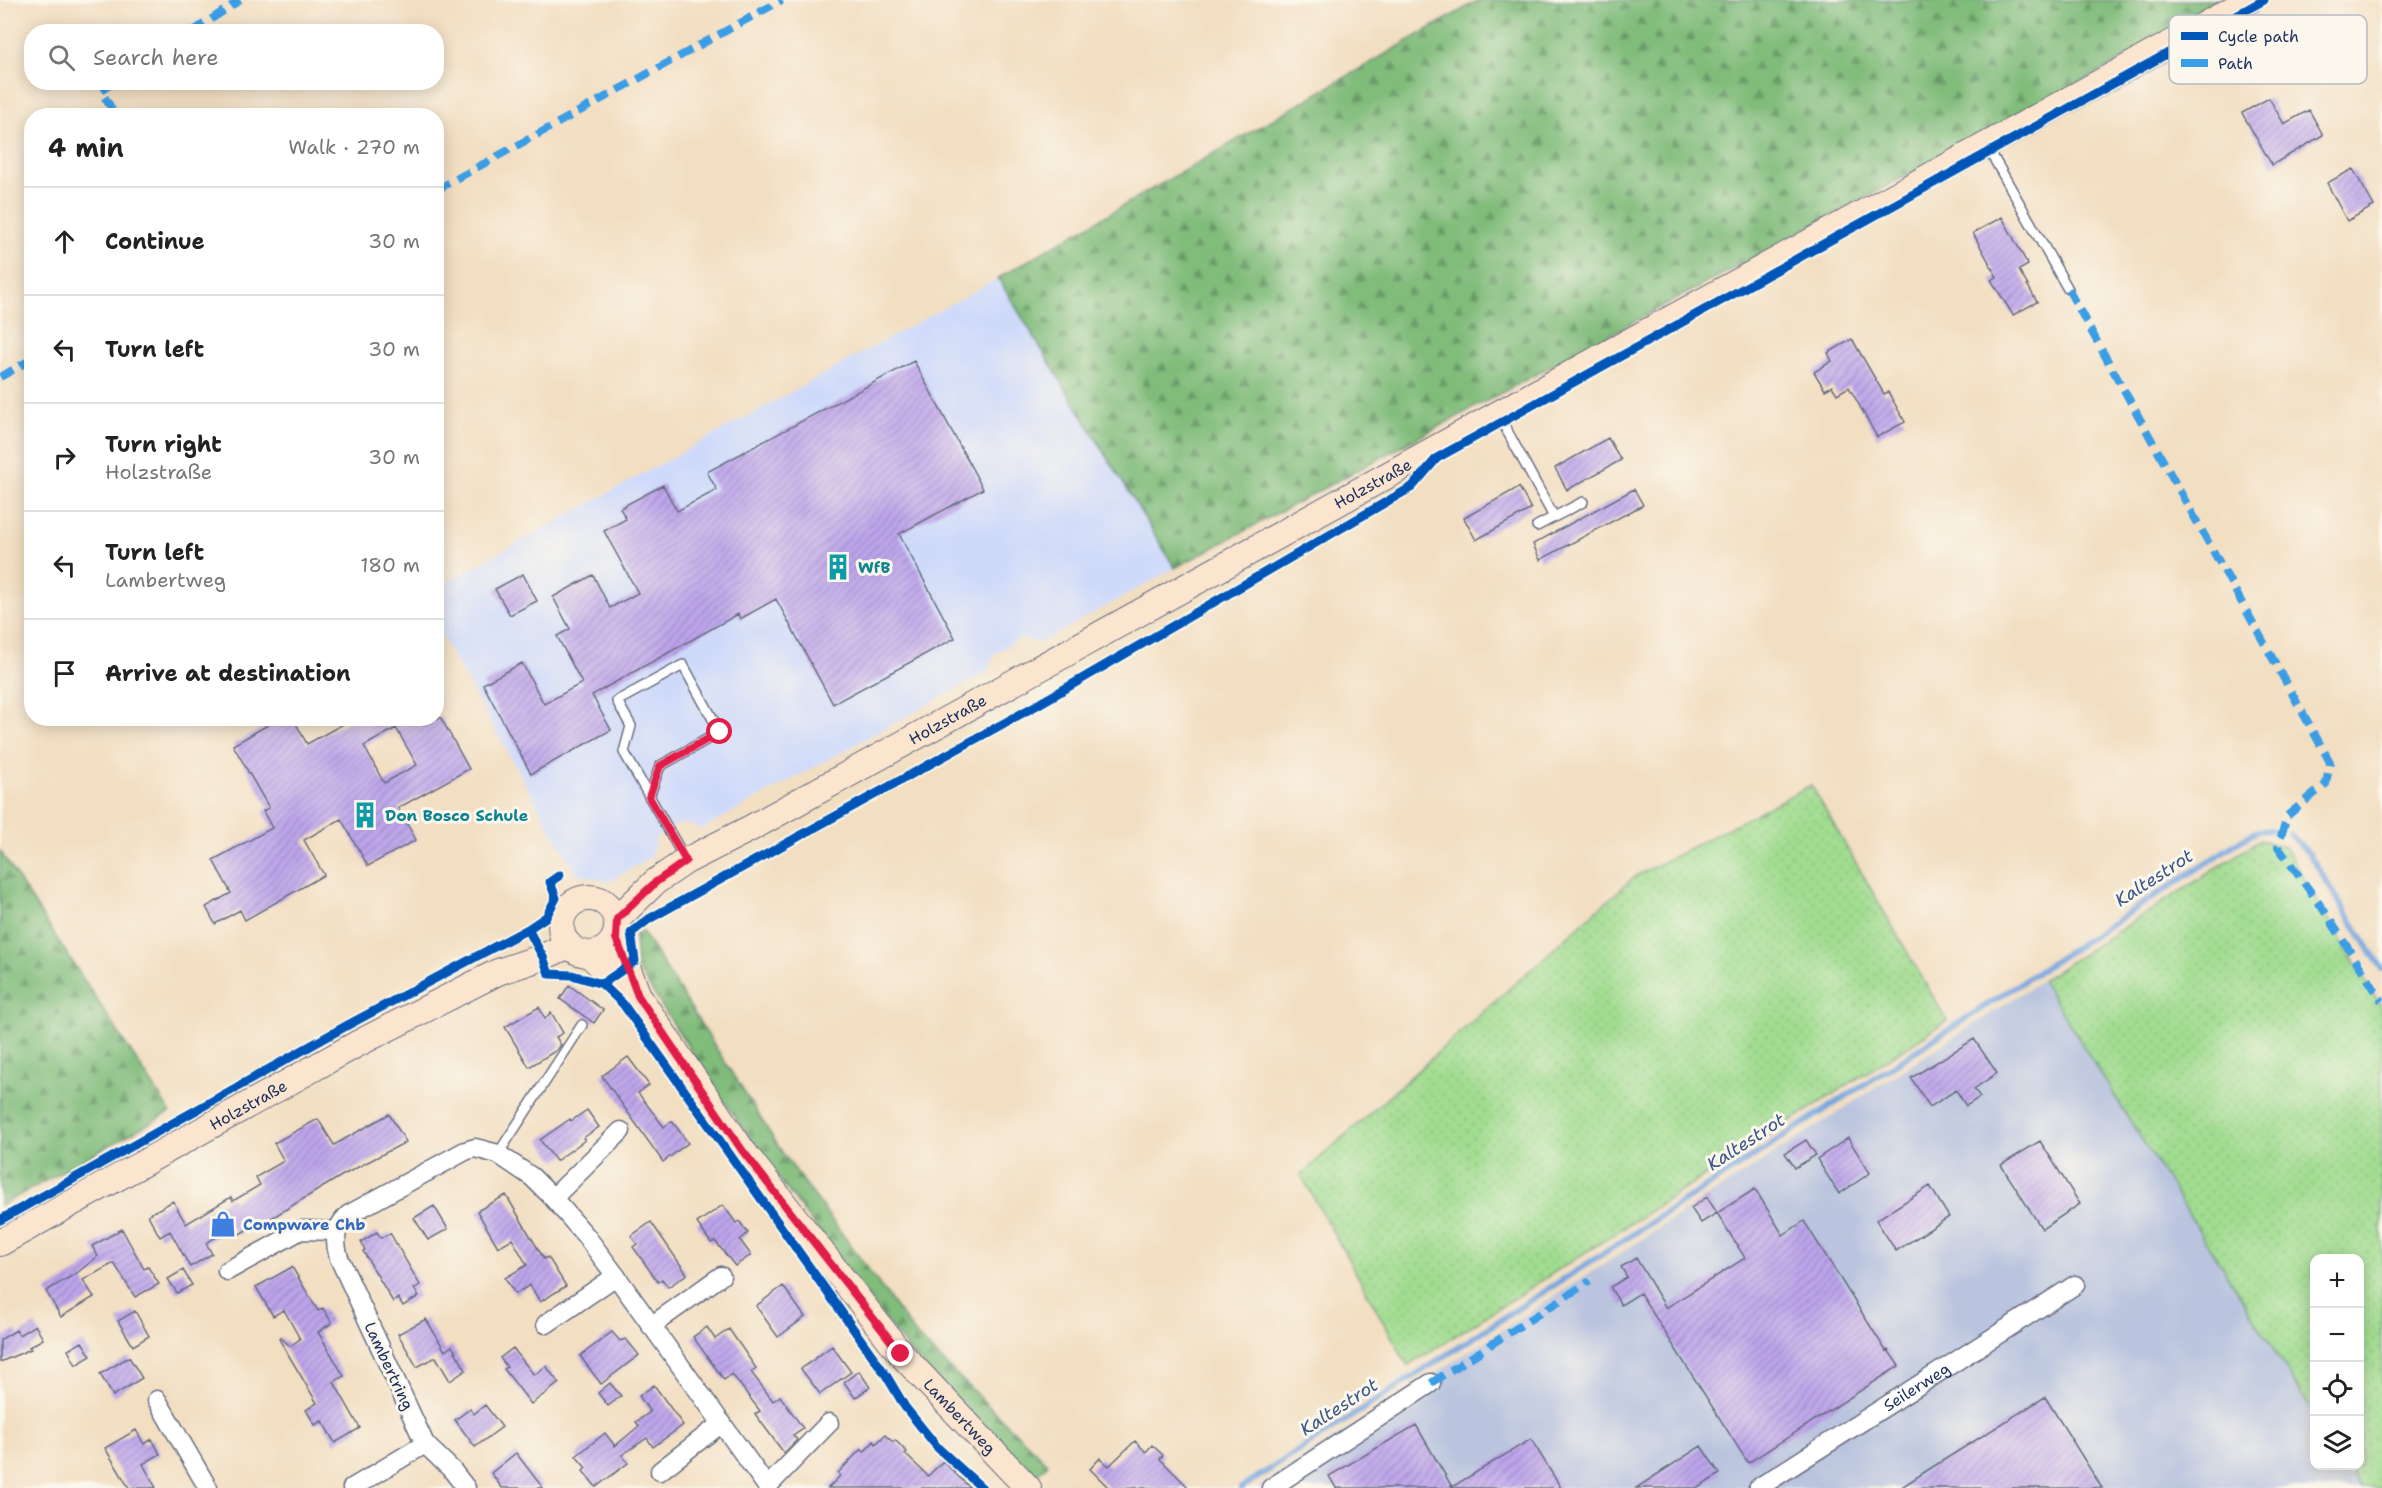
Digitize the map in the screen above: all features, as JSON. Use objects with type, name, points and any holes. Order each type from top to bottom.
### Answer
[{"type":"main road","name":"Holzstraße","points":[[2223,15],[2250,0]]},
{"type":"main road","name":"Holzstraße","points":[[0,1243],[357,1044],[498,972],[536,943],[573,942],[603,951],[612,919],[656,882],[686,861],[802,800],[2169,44]]},
{"type":"main road","points":[[573,942],[563,916],[574,901],[586,898],[612,919]]},
{"type":"main road","name":"Lambertweg","points":[[612,919],[638,996],[742,1150],[901,1354],[1028,1488]]},
{"type":"main road","name":"Lambertweg","points":[[573,942],[638,996]]},
{"type":"street","points":[[553,1198],[621,1131]]},
{"type":"street","points":[[227,1271],[301,1230],[336,1231],[348,1215],[465,1151],[475,1148],[498,1154],[532,1177],[586,1236],[768,1487],[829,1423]]},
{"type":"street","name":"Lambertring","points":[[336,1231],[335,1243],[339,1258],[425,1444],[452,1470],[466,1488]]},
{"type":"street","points":[[546,1324],[616,1276]]},
{"type":"street","points":[[651,1326],[721,1276]]},
{"type":"street","name":"Seilerweg","points":[[1758,1488],[2075,1285]]},
{"type":"street","points":[[1271,1488],[1431,1383]]},
{"type":"street","points":[[157,1400],[208,1488]]},
{"type":"street","points":[[660,1471],[722,1422]]},
{"type":"street","points":[[352,1488],[425,1444]]},
{"type":"lane","points":[[1986,145],[2068,289]]},
{"type":"lane","points":[[1498,414],[1554,518]]},
{"type":"lane","points":[[1537,526],[1583,502]]},
{"type":"lane","points":[[649,797],[660,766],[720,732],[683,665],[617,701],[631,726],[624,752],[649,797],[686,861]]},
{"type":"lane","points":[[498,1154],[582,1025]]},
{"type":"shaded area","points":[[998,278],[1175,568],[1039,643],[1021,638],[994,654],[987,672],[702,829],[682,823],[668,830],[656,837],[651,857],[608,882],[576,873],[444,640],[444,584]]},
{"type":"shaded area","points":[[2042,980],[2310,1408],[2310,1470],[2350,1470],[2361,1488],[1258,1488]]},
{"type":"green space","points":[[1479,0],[2234,0],[2206,15],[2169,15],[2169,35],[1175,568],[998,278]]},
{"type":"green space","points":[[1811,785],[1947,1021],[1408,1366],[1301,1175],[1634,877]]},
{"type":"green space","points":[[2260,840],[2285,847],[2382,1008],[2382,1488],[2361,1488],[2350,1470],[2364,1470],[2364,1254],[2310,1254],[2310,1408],[2042,980]]},
{"type":"green space","points":[[0,851],[170,1112],[0,1206]]},
{"type":"green space","points":[[642,931],[782,1152],[917,1336],[1048,1464],[1033,1478],[905,1346],[767,1163],[637,968],[635,935]]},
{"type":"building","points":[[2269,98],[2284,124],[2309,110],[2323,135],[2272,165],[2242,113]]},
{"type":"building","points":[[2353,169],[2374,206],[2347,221],[2327,183]]},
{"type":"building","points":[[2002,217],[2028,265],[2019,270],[2037,302],[2013,315],[1991,280],[1997,277],[1973,233]]},
{"type":"building","points":[[1852,339],[1884,394],[1888,392],[1905,422],[1877,437],[1849,387],[1837,394],[1832,386],[1825,390],[1814,372],[1832,361],[1828,353]]},
{"type":"building","name":"WfB","points":[[914,361],[983,489],[899,534],[955,638],[833,704],[776,599],[740,619],[738,614],[592,695],[611,730],[531,774],[483,684],[522,663],[544,704],[582,683],[557,636],[570,629],[553,597],[593,575],[610,608],[638,593],[604,531],[626,519],[620,508],[663,485],[677,511],[717,490],[707,472]]},
{"type":"building","points":[[1608,438],[1621,460],[1567,490],[1555,468]]},
{"type":"building","points":[[1519,487],[1531,509],[1476,540],[1464,518]]},
{"type":"building","points":[[1634,489],[1643,505],[1540,560],[1533,544]]},
{"type":"building","points":[[523,574],[537,601],[510,615],[495,589]]},
{"type":"building","name":"Don Bosco Schule","points":[[444,723],[469,769],[398,808],[416,840],[368,866],[341,819],[304,840],[324,875],[245,920],[240,910],[215,924],[206,907],[231,893],[213,860],[272,828],[263,811],[269,808],[233,745],[266,726],[297,726],[307,744],[340,726],[444,726]],"holes":[[[396,728],[417,765],[384,783],[364,746]]]},
{"type":"building","points":[[569,985],[603,1010],[594,1023],[560,999]]},
{"type":"building","points":[[539,1007],[545,1019],[551,1012],[563,1033],[556,1037],[561,1045],[557,1050],[529,1067],[505,1027]]},
{"type":"building","points":[[1974,1039],[1997,1073],[1974,1089],[1980,1097],[1966,1106],[1956,1090],[1930,1107],[1911,1078]]},
{"type":"building","points":[[628,1057],[649,1085],[638,1093],[664,1127],[672,1121],[688,1143],[663,1162],[602,1076]]},
{"type":"building","points":[[587,1110],[599,1127],[556,1161],[540,1140]]},
{"type":"building","points":[[389,1114],[406,1142],[343,1175],[260,1225],[258,1223],[238,1235],[233,1227],[206,1243],[212,1254],[190,1267],[170,1231],[160,1237],[148,1215],[173,1201],[186,1224],[231,1197],[233,1201],[260,1185],[256,1177],[284,1161],[274,1143],[318,1119],[334,1145]]},
{"type":"building","points":[[1848,1138],[1870,1173],[1839,1194],[1817,1159]]},
{"type":"building","points":[[1806,1140],[1816,1155],[1795,1168],[1785,1153]]},
{"type":"building","points":[[2040,1141],[2080,1204],[2042,1229],[2001,1165]]},
{"type":"building","points":[[1930,1186],[1949,1217],[1896,1251],[1876,1220]]},
{"type":"building","points":[[1755,1189],[1783,1235],[1804,1221],[1886,1351],[1888,1350],[1899,1366],[1748,1463],[1640,1293],[1621,1305],[1610,1287],[1627,1277],[1621,1267],[1636,1258],[1666,1308],[1745,1258],[1717,1213]]},
{"type":"building","points":[[506,1195],[544,1259],[548,1257],[566,1286],[540,1302],[530,1285],[515,1294],[505,1278],[527,1265],[512,1239],[498,1247],[477,1211]]},
{"type":"building","points":[[1707,1197],[1717,1213],[1701,1223],[1691,1208]]},
{"type":"building","points":[[723,1205],[736,1223],[739,1221],[748,1233],[740,1240],[751,1255],[735,1266],[715,1241],[711,1243],[697,1223]]},
{"type":"building","points":[[434,1206],[448,1229],[428,1240],[414,1218]]},
{"type":"building","points":[[651,1222],[687,1274],[668,1287],[662,1279],[658,1282],[633,1247],[637,1244],[631,1236]]},
{"type":"building","points":[[122,1229],[144,1269],[148,1267],[159,1284],[135,1297],[114,1263],[83,1280],[94,1297],[61,1317],[46,1291],[77,1273],[98,1256],[92,1246]]},
{"type":"building","points":[[377,1232],[381,1238],[390,1233],[420,1285],[414,1289],[419,1296],[403,1306],[398,1298],[393,1302],[363,1251],[365,1250],[361,1242]]},
{"type":"building","points":[[292,1267],[318,1311],[323,1308],[332,1323],[318,1332],[344,1376],[334,1382],[360,1428],[335,1443],[322,1421],[315,1425],[306,1410],[317,1403],[279,1339],[281,1338],[290,1346],[300,1339],[284,1310],[273,1316],[256,1287]]},
{"type":"building","points":[[183,1270],[192,1285],[177,1293],[168,1279]]},
{"type":"building","points":[[783,1286],[805,1317],[778,1337],[756,1306]]},
{"type":"building","points":[[135,1311],[149,1336],[133,1346],[118,1321]]},
{"type":"building","points":[[426,1319],[445,1351],[452,1346],[466,1370],[450,1381],[436,1357],[417,1367],[398,1334]]},
{"type":"building","points":[[35,1325],[43,1339],[29,1347],[31,1349],[0,1362],[0,1340],[16,1330],[19,1335]]},
{"type":"building","points":[[707,1327],[715,1339],[729,1329],[756,1368],[751,1372],[773,1401],[780,1396],[803,1428],[793,1435],[797,1440],[784,1453],[755,1414],[760,1411],[732,1374],[724,1380],[693,1337]]},
{"type":"building","points":[[612,1332],[620,1341],[626,1339],[639,1355],[601,1384],[580,1356]]},
{"type":"building","points":[[82,1342],[91,1356],[76,1365],[68,1350]]},
{"type":"building","points":[[832,1346],[851,1372],[820,1394],[801,1369]]},
{"type":"building","points":[[513,1348],[534,1375],[546,1366],[559,1383],[531,1404],[504,1369],[507,1367],[500,1358]]},
{"type":"building","points":[[129,1357],[142,1378],[113,1396],[100,1374]]},
{"type":"building","points":[[859,1371],[870,1387],[855,1398],[844,1382]]},
{"type":"building","points":[[610,1383],[621,1396],[608,1406],[598,1393]]},
{"type":"building","points":[[654,1385],[683,1425],[653,1447],[647,1438],[622,1455],[628,1463],[596,1487],[583,1471],[586,1468],[576,1456],[605,1433],[615,1446],[639,1426],[636,1422],[650,1412],[639,1396]]},
{"type":"building","points":[[2045,1397],[2102,1488],[1900,1488],[1931,1468]]},
{"type":"building","points":[[485,1405],[502,1427],[475,1447],[455,1420],[470,1409],[474,1414]]},
{"type":"building","points":[[1416,1425],[1452,1487],[1531,1439],[1561,1488],[1336,1488],[1329,1476]]},
{"type":"building","points":[[136,1430],[144,1444],[152,1439],[160,1454],[143,1464],[156,1488],[129,1488],[105,1448]]},
{"type":"building","points":[[885,1435],[893,1442],[895,1440],[907,1452],[905,1454],[928,1476],[943,1461],[970,1488],[828,1488],[840,1476],[838,1473],[861,1449],[864,1452],[874,1441],[876,1444]]},
{"type":"building","points":[[1135,1441],[1146,1452],[1152,1445],[1163,1455],[1160,1459],[1189,1488],[1109,1488],[1090,1469],[1100,1458],[1109,1466]]},
{"type":"building","points":[[1701,1446],[1720,1474],[1698,1488],[1636,1488]]},
{"type":"building","points":[[516,1453],[543,1488],[502,1488],[491,1473]]},
{"type":"waterway","name":"Kaltestrot","points":[[1241,1488],[2243,839],[2258,831],[2272,830]]},
{"type":"waterway","name":"Kaltestrot","points":[[2290,834],[2309,854],[2382,969]]},
{"type":"marked path","points":[[204,24],[240,0]]},
{"type":"marked path","points":[[444,186],[782,0]]},
{"type":"marked path","points":[[102,90],[111,108]]},
{"type":"marked path","points":[[2068,289],[2330,762],[2326,784],[2287,816],[2278,847],[2323,909],[2382,1001]]},
{"type":"marked path","points":[[0,377],[24,364]]},
{"type":"marked path","points":[[1431,1383],[1590,1281]]},
{"type":"cycle path","points":[[2237,15],[2264,0]]},
{"type":"cycle path","points":[[560,875],[550,882],[556,898],[546,917],[528,929],[549,974],[572,975],[602,984],[635,961],[631,933],[649,919],[1037,705],[1412,487],[1437,458],[2169,53]]},
{"type":"cycle path","points":[[0,1220],[346,1026],[528,929]]},
{"type":"cycle path","points":[[602,984],[623,1004],[886,1375],[905,1407],[938,1448],[982,1488]]},
{"type":"place","name":"WfB","points":[[838,567]]},
{"type":"place","name":"Don Bosco Schule","points":[[365,815]]},
{"type":"place","name":"Compware Chb","points":[[223,1224]]},
{"type":"route","points":[[720,732],[660,766],[649,797],[686,861],[656,882],[617,919],[616,938],[638,996],[742,1150],[901,1354]]}]
